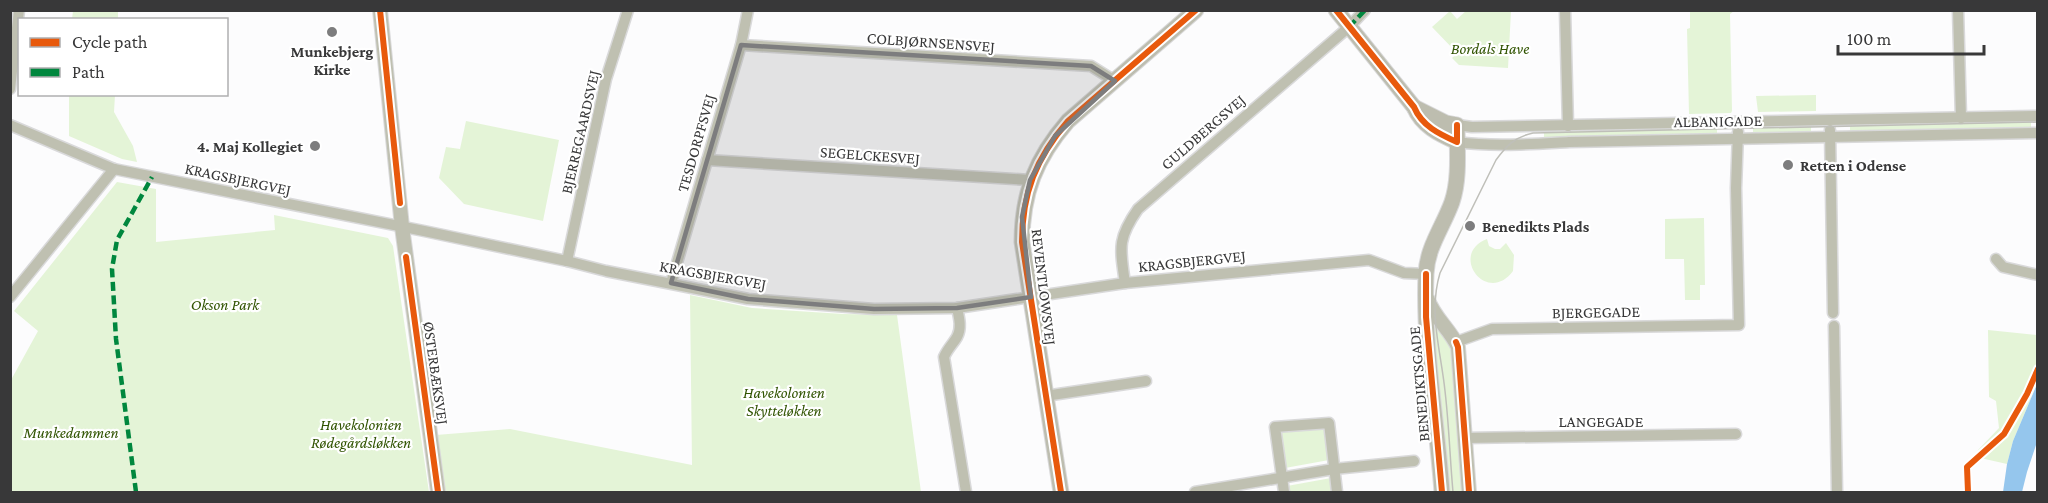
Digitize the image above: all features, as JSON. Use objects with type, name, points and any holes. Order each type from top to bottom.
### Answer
[{"type":"main road","name":"REVENTLOWSVEJ","points":[[1061,492],[1023,242],[1022,217],[1030,180],[1042,155],[1068,121],[1196,10]]},
{"type":"main road","name":"ALBANIGADE","points":[[1336,10],[1414,107],[1418,116],[1440,135],[1457,142]]},
{"type":"main road","name":"ALBANIGADE","points":[[1414,107],[1446,123],[1457,125]]},
{"type":"main road","name":"BENEDIKTSGADE","points":[[1442,492],[1426,317],[1426,274],[1432,245],[1456,188],[1457,125]]},
{"type":"street","name":"ØSTERBÆKSVEJ","points":[[380,10],[402,227],[438,492]]},
{"type":"street","name":"BJERREGAARDSVEJ","points":[[567,261],[606,79],[628,10]]},
{"type":"street","name":"TESDORPFSVEJ","points":[[671,283],[741,45],[748,10]]},
{"type":"street","name":"GULDBERGSVEJ","points":[[1125,283],[1120,247],[1125,227],[1138,209],[1349,27],[1365,10]]},
{"type":"street","points":[[1565,10],[1568,126]]},
{"type":"street","points":[[1958,10],[1961,118]]},
{"type":"street","points":[[10,89],[18,19]]},
{"type":"street","name":"COLBJØRNSENSVEJ","points":[[741,45],[1091,66],[1115,81]]},
{"type":"street","name":"ALBANIGADE","points":[[1457,125],[1472,127],[1568,126],[2037,116]]},
{"type":"street","points":[[1830,121],[1833,313]]},
{"type":"street","points":[[1736,123],[1739,139]]},
{"type":"street","points":[[1739,139],[1749,123]]},
{"type":"street","name":"KRAGSBJERGVEJ","points":[[10,125],[114,169],[748,299],[874,309],[957,308],[1125,283],[1369,260],[1404,273],[1426,274]]},
{"type":"street","name":"ALBANIGADE","points":[[1457,142],[1505,145],[2037,133]]},
{"type":"street","name":"BJERGEGADE","points":[[1456,342],[1492,329],[1739,325],[1736,188],[1739,139]]},
{"type":"street","name":"SEGELCKESVEJ","points":[[707,160],[1030,180]]},
{"type":"street","points":[[10,297],[114,169]]},
{"type":"street","points":[[1996,259],[2003,267],[2037,275]]},
{"type":"street","name":"BENEDIKTSGADE","points":[[1427,298],[1434,315],[1456,342]]},
{"type":"street","points":[[957,308],[960,329],[944,357],[966,492]]},
{"type":"street","points":[[1834,327],[1838,492]]},
{"type":"street","points":[[1456,342],[1469,492]]},
{"type":"street","points":[[1045,396],[1146,381]]},
{"type":"street","points":[[1284,492],[1275,427],[1329,423],[1337,492]]},
{"type":"street","name":"LANGEGADE","points":[[1465,438],[1736,434]]},
{"type":"street","points":[[1195,492],[1334,469],[1414,461]]},
{"type":"highlighted area","points":[[741,45],[1091,66],[1100,71],[1115,81],[1055,136],[1030,180],[1022,217],[1031,297],[957,308],[874,309],[748,299],[671,283]]},
{"type":"green space","points":[[73,11],[118,11],[118,18],[72,18]]},
{"type":"green space","name":"Bordals Have","points":[[1450,11],[1457,19],[1466,11],[1511,11],[1508,68],[1459,65],[1452,58],[1457,53],[1432,27]]},
{"type":"green space","points":[[1690,11],[1734,11],[1730,14],[1731,113],[1689,114],[1687,29],[1690,28]]},
{"type":"green space","points":[[1816,95],[1816,111],[1758,112],[1756,96]]},
{"type":"green space","points":[[69,96],[115,96],[114,112],[133,146],[137,162],[122,159],[69,136]]},
{"type":"green space","points":[[2031,118],[2031,130],[1850,134],[1850,123]]},
{"type":"green space","points":[[466,121],[559,140],[543,221],[464,204],[439,178],[446,147],[460,149]]},
{"type":"green space","points":[[1811,123],[1811,135],[1753,136],[1753,125]]},
{"type":"green space","points":[[1717,126],[1717,137],[1544,140],[1544,129]]},
{"type":"green space","points":[[117,182],[156,189],[156,242],[275,230],[274,215],[388,238],[393,246],[429,492],[11,492],[11,380],[38,331],[14,311]]},
{"type":"green space","points":[[1704,218],[1705,285],[1700,285],[1700,300],[1685,300],[1684,259],[1665,259],[1665,219]]},
{"type":"green space","points":[[1487,239],[1489,246],[1495,249],[1500,249],[1506,243],[1514,255],[1513,271],[1503,280],[1492,283],[1476,274],[1471,265],[1471,255],[1476,246]]},
{"type":"green space","name":"Havekolonien Skytteløkken","points":[[690,295],[752,308],[897,315],[921,492],[445,492],[436,435],[510,429],[692,465]]},
{"type":"green space","points":[[1433,323],[1453,347],[1467,492],[1446,492]]},
{"type":"green space","points":[[1988,330],[2037,335],[2037,384],[2013,441],[2007,464],[1976,457],[1978,450],[1999,428],[1996,401],[1989,397]]},
{"type":"green space","points":[[1319,426],[1326,429],[1329,460],[1285,468],[1280,432]]},
{"type":"green space","points":[[1331,478],[1333,492],[1288,492],[1287,486]]},
{"type":"water","points":[[2037,384],[2037,442],[2022,492],[2003,492],[2013,441]]},
{"type":"tram line","points":[[1453,492],[1446,404],[1436,332],[1437,288],[1440,273],[1496,160],[1516,139],[1533,133],[2038,122]]},
{"type":"marked path","points":[[1349,27],[1365,10]]},
{"type":"marked path","points":[[136,492],[116,339],[112,269],[117,240],[152,177]]},
{"type":"cycle path","points":[[380,10],[400,203]]},
{"type":"cycle path","points":[[1061,492],[1022,242],[1028,192],[1039,163],[1068,121],[1196,10]]},
{"type":"cycle path","points":[[1336,10],[1426,124],[1457,142],[1457,125]]},
{"type":"cycle path","points":[[406,257],[438,492]]},
{"type":"cycle path","points":[[1426,274],[1426,317],[1442,492]]},
{"type":"cycle path","points":[[1456,342],[1469,492]]},
{"type":"cycle path","points":[[1968,492],[1967,467],[2004,434],[2027,394],[2038,369]]},
{"type":"place","name":"Munkebjerg Kirke","points":[[332,32]]},
{"type":"place","name":"4. Maj Kollegiet","points":[[315,146]]},
{"type":"place","name":"Retten i Odense","points":[[1788,165]]},
{"type":"place","name":"Benedikts Plads","points":[[1470,226]]},
{"type":"park label","name":"Okson Park","points":[[225,304]]},
{"type":"park label","name":"Munkedammen","points":[[71,432]]},
{"type":"park label","name":"Havekolonien Rødegårdsløkken","points":[[361,433]]}]
